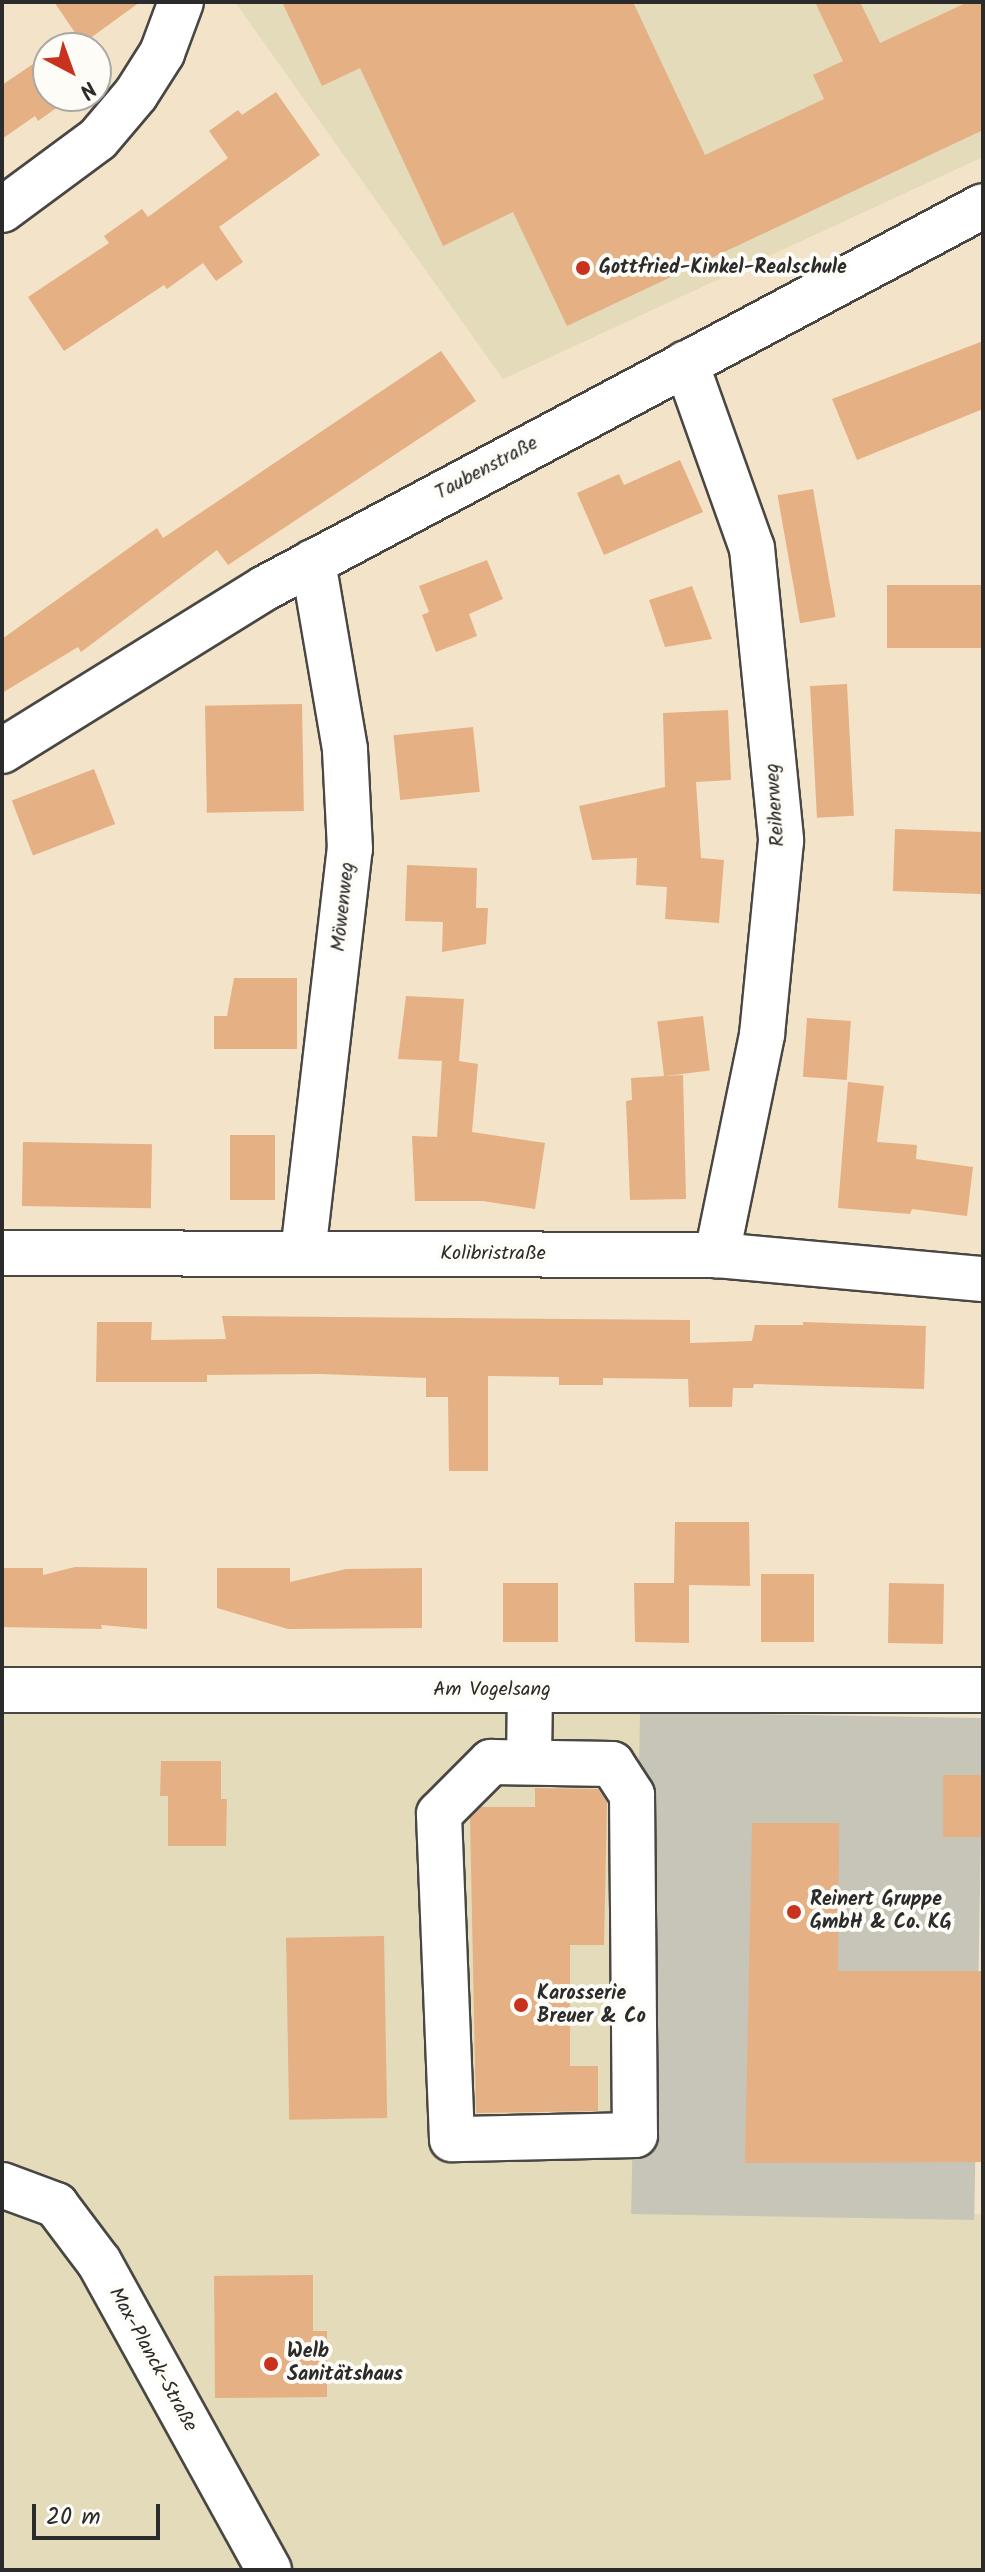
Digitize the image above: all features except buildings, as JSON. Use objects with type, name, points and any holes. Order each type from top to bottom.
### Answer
[{"type":"street","points":[[2,210],[98,139],[136,94],[162,53],[181,2]]},
{"type":"street","name":"Taubenstraße","points":[[2,751],[313,562],[983,206]]},
{"type":"street","name":"Reiherweg","points":[[686,363],[752,548],[781,841],[762,1035],[717,1255]]},
{"type":"street","name":"Möwenweg","points":[[303,1253],[350,849],[345,749],[313,562]]},
{"type":"street","name":"Kolibristraße","points":[[2,1253],[717,1255],[983,1279]]},
{"type":"street","name":"Am Vogelsang","points":[[2,1690],[983,1690]]},
{"type":"street","points":[[529,1762],[530,1690]]},
{"type":"street","points":[[491,1762],[529,1762],[612,1764],[632,1795],[635,2135],[452,2139],[439,1814],[491,1762]]},
{"type":"street","name":"Max-Planck-Straße","points":[[2,2185],[56,2205],[99,2262],[269,2570]]},
{"type":"shaded area","name":"Gottfried-Kinkel-Realschule","points":[[235,2],[983,2],[983,157],[503,379]]},
{"type":"shaded area","points":[[2,1712],[640,1712],[638,2214],[983,2214],[983,2570],[2,2570]]},
{"type":"shaded area","points":[[640,1712],[983,1718],[974,2220],[631,2214]]},
{"type":"place","name":"Gottfried-Kinkel-Realschule","points":[[583,268]]},
{"type":"place","name":"Reinert Gruppe GmbH & Co. KG","points":[[794,1912]]},
{"type":"place","name":"Karosserie Breuer & Co","points":[[521,2005]]},
{"type":"place","name":"Welb Sanitätshaus","points":[[271,2364]]}]
